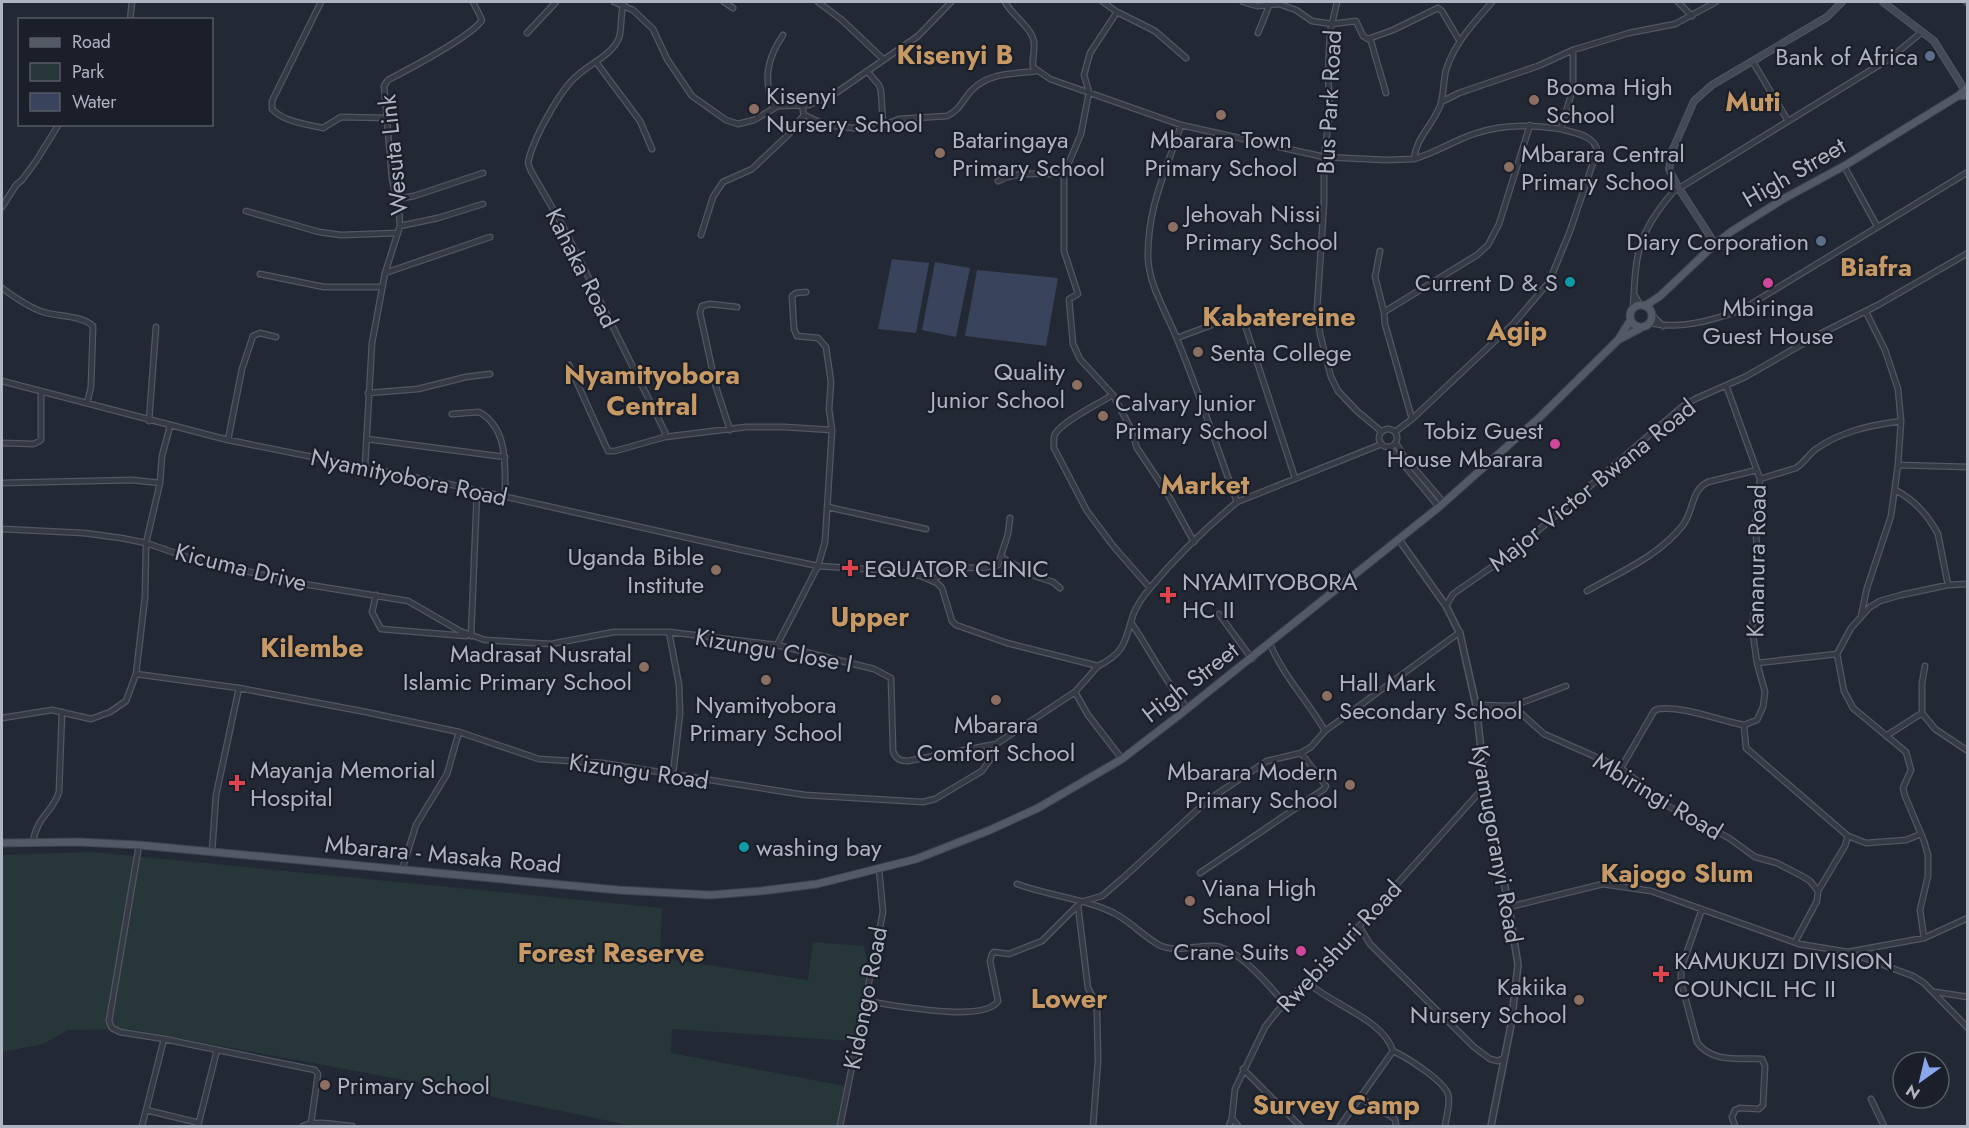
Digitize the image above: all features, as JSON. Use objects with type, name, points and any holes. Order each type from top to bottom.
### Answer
[{"type":"main road","points":[[1715,244],[1678,187],[1669,165],[1694,101],[1712,85],[1827,17],[1842,2]]},
{"type":"main road","points":[[1882,2],[1940,47],[1966,90]]},
{"type":"main road","name":"High Street","points":[[1640,306],[1660,296],[1715,244],[1785,198],[1845,166],[1966,90]]},
{"type":"main road","name":"High Street","points":[[1652,314],[1660,296]]},
{"type":"main road","points":[[1640,306],[1652,314],[1650,323],[1641,328],[1636,327],[1630,321],[1630,314],[1640,306]]},
{"type":"main road","name":"High Street","points":[[879,869],[916,859],[1000,826],[1038,808],[1122,759],[1400,541],[1442,505],[1540,417],[1618,340],[1630,321]]},
{"type":"main road","name":"High Street","points":[[1618,340],[1641,328]]},
{"type":"main road","name":"Mbarara - Masaka Road","points":[[2,843],[79,842],[139,845],[618,890],[710,895],[817,884],[879,869]]},
{"type":"street","points":[[130,18],[132,2]]},
{"type":"street","points":[[321,2],[272,101],[272,109],[289,119],[322,128],[341,117],[387,118]]},
{"type":"street","name":"Wesuta Link","points":[[365,466],[371,352],[385,273],[400,226],[392,179],[384,90],[386,83],[478,26],[482,20],[473,2]]},
{"type":"street","points":[[527,33],[556,2]]},
{"type":"street","points":[[614,2],[633,10],[653,29],[673,68],[688,92],[698,102],[726,120],[738,124],[754,120],[773,108],[785,105],[802,106],[833,94],[918,36],[951,2]]},
{"type":"street","points":[[724,2],[733,9]]},
{"type":"street","points":[[818,2],[842,20],[883,59]]},
{"type":"street","points":[[1005,2],[1032,35],[1034,48],[1032,63],[1037,71],[1050,79],[1181,125],[1324,157],[1386,160],[1414,159],[1432,154],[1486,130],[1513,125],[1561,129],[1586,136],[1593,142],[1596,151],[1570,231],[1549,282],[1514,323],[1412,419],[1395,432]]},
{"type":"street","points":[[1103,2],[1117,12],[1155,31],[1186,58]]},
{"type":"street","points":[[1243,2],[1257,6],[1279,4],[1296,10],[1312,21],[1332,24],[1356,21],[1360,24],[1363,36],[1370,39],[1436,8],[1442,11],[1459,40]]},
{"type":"street","name":"Bus Park Road","points":[[1337,2],[1332,24],[1329,58],[1330,111],[1324,157],[1324,203],[1317,309],[1320,334],[1331,377],[1338,391],[1382,432]]},
{"type":"street","points":[[1414,159],[1415,147],[1422,140],[1441,102],[1445,72],[1459,40],[1492,2]]},
{"type":"street","points":[[1678,2],[1692,16]]},
{"type":"street","points":[[1441,102],[1459,93],[1538,66],[1573,50],[1629,33],[1675,24],[1716,2]]},
{"type":"street","name":"Kahaka Road","points":[[623,4],[620,15],[620,37],[609,51],[577,75],[560,97],[544,124],[528,163],[564,228],[665,432],[665,437]]},
{"type":"street","points":[[1258,33],[1269,6]]},
{"type":"street","points":[[1117,12],[1090,53],[1084,75],[1089,92],[1081,134],[1064,174],[1064,251],[1078,294],[1069,299],[1073,345],[1080,359],[1113,394],[1130,427],[1137,448],[1167,493],[1194,542]]},
{"type":"street","points":[[1640,306],[1634,294],[1634,277],[1640,242],[1661,206],[1678,187],[1889,59],[1922,32]]},
{"type":"street","points":[[773,108],[767,91],[767,74],[772,53],[783,35]]},
{"type":"street","points":[[1370,39],[1386,93]]},
{"type":"street","points":[[1561,129],[1573,88],[1573,50]]},
{"type":"street","points":[[596,62],[640,121],[652,149]]},
{"type":"street","points":[[1753,62],[1788,121]]},
{"type":"street","points":[[867,71],[881,91],[883,125]]},
{"type":"street","points":[[802,106],[804,115],[819,123],[836,127],[869,129],[899,119],[953,114],[982,81],[998,75],[1037,71]]},
{"type":"street","points":[[701,235],[714,197],[723,182],[752,169],[788,135],[804,115]]},
{"type":"street","points":[[1181,125],[1158,186],[1151,219],[1148,257],[1152,281],[1177,338],[1237,502]]},
{"type":"street","points":[[1384,312],[1477,255],[1488,244],[1499,224],[1530,125]]},
{"type":"street","points":[[2,207],[16,185],[36,161],[58,126]]},
{"type":"street","points":[[1845,166],[1877,226]]},
{"type":"street","points":[[998,181],[1025,172],[1064,174]]},
{"type":"street","points":[[1650,323],[1664,326],[1710,319],[1743,309],[1968,172]]},
{"type":"street","points":[[397,199],[414,196],[483,173]]},
{"type":"street","points":[[400,226],[438,218],[483,204]]},
{"type":"street","points":[[246,212],[330,234],[398,233]]},
{"type":"street","points":[[385,273],[490,237]]},
{"type":"street","points":[[1380,251],[1375,277],[1385,324],[1412,419]]},
{"type":"street","name":"Major Victor Bwana Road","points":[[1446,606],[1453,594],[1518,548],[1683,406],[1745,377],[1967,254]]},
{"type":"street","points":[[260,274],[324,286],[382,287]]},
{"type":"street","points":[[2,288],[42,312],[82,320],[93,326],[91,387],[87,403]]},
{"type":"street","points":[[777,645],[818,566],[825,542],[828,507],[832,430],[829,409],[831,382],[826,347],[818,338],[797,336],[794,329],[792,297],[796,293],[806,291]]},
{"type":"street","points":[[730,430],[716,387],[700,313],[702,306],[705,305],[737,307]]},
{"type":"street","points":[[1861,616],[1867,588],[1891,516],[1901,421],[1898,389],[1885,350],[1866,312]]},
{"type":"street","points":[[1652,314],[1664,326]]},
{"type":"street","points":[[1177,338],[1230,318],[1243,319],[1295,478]]},
{"type":"street","points":[[149,421],[156,327]]},
{"type":"street","points":[[228,440],[242,369],[253,336],[260,333],[276,337]]},
{"type":"street","points":[[569,365],[608,451],[665,437],[712,430],[746,427],[832,430]]},
{"type":"street","points":[[368,393],[418,389],[457,379],[490,374]]},
{"type":"street","name":"Nyamityobora Road","points":[[2,381],[228,440],[365,466],[401,476],[818,566],[896,571],[933,581]]},
{"type":"street","name":"Kananura Road","points":[[1726,385],[1760,479],[1755,523],[1758,559],[1752,628],[1757,663],[1765,692],[1763,707],[1757,720],[1744,725]]},
{"type":"street","points":[[2,443],[33,444],[41,440],[41,392]]},
{"type":"street","points":[[1113,394],[1055,433],[1054,448],[1087,511],[1114,547],[1150,588]]},
{"type":"street","points":[[452,414],[474,412],[491,420],[498,432],[505,457],[505,497]]},
{"type":"street","points":[[1760,479],[1796,468],[1814,450],[1832,439],[1870,425],[1901,421]]},
{"type":"street","points":[[2,718],[52,710],[91,719],[111,712],[126,701],[136,674],[145,597],[146,543],[160,483],[162,456],[170,426]]},
{"type":"street","points":[[1388,429],[1395,432],[1396,442],[1403,455],[1442,505],[1389,447],[1382,444],[1379,438],[1382,432],[1388,429]]},
{"type":"street","points":[[367,439],[505,457]]},
{"type":"street","points":[[1389,447],[1396,442]]},
{"type":"street","name":"Kizungu Road","points":[[136,674],[239,688],[366,711],[459,732],[539,759],[602,763],[805,795],[923,802],[935,799],[982,771],[992,757],[996,744],[1075,692],[1098,666],[1111,660],[1127,640],[1139,604],[1150,588],[1237,502],[1382,444]]},
{"type":"street","points":[[1898,465],[1968,467]]},
{"type":"street","points":[[1587,591],[1663,546],[1687,519],[1695,492],[1701,486],[1708,482],[1757,470]]},
{"type":"street","points":[[2,483],[132,480],[160,483]]},
{"type":"street","points":[[1895,490],[1915,502],[1935,527],[1948,585]]},
{"type":"street","points":[[376,596],[372,612],[381,629],[471,636],[477,491]]},
{"type":"street","points":[[828,507],[926,529]]},
{"type":"street","points":[[1010,518],[998,565],[951,567],[940,573],[933,581],[942,588],[951,621],[962,628],[1007,643],[1098,666]]},
{"type":"street","name":"Kicuma Drive","points":[[2,529],[84,533],[146,543],[208,563],[304,584],[408,601],[471,636]]},
{"type":"street","name":"Kyamugoranyi Road","points":[[1400,541],[1446,606],[1460,632],[1476,705],[1485,786],[1509,907],[1518,965],[1514,1001],[1491,1126]]},
{"type":"street","points":[[1001,557],[1035,576],[1053,582],[1060,588]]},
{"type":"street","points":[[1924,938],[1920,910],[1928,876],[1928,855],[1903,788],[1911,770],[1910,760],[1906,752],[1853,708],[1844,691],[1837,654],[1851,628],[1861,616],[1880,601],[1948,585],[1968,584]]},
{"type":"street","points":[[1220,614],[1252,658]]},
{"type":"street","points":[[1132,624],[1170,688],[1188,709]]},
{"type":"street","points":[[669,632],[679,685],[680,713],[673,774]]},
{"type":"street","name":"Kizungu Close I","points":[[471,636],[500,642],[551,644],[614,633],[669,632],[777,645],[874,669],[891,678],[893,751],[895,758],[901,761],[996,744]]},
{"type":"street","points":[[865,1001],[962,1013],[995,1006],[998,1001],[990,961],[994,952],[1009,954],[1042,941],[1080,904],[1102,896],[1208,800],[1258,765],[1301,753],[1311,747],[1325,732],[1460,632]]},
{"type":"street","points":[[1270,644],[1284,672],[1308,703],[1325,732]]},
{"type":"street","points":[[1757,663],[1837,654]]},
{"type":"street","points":[[1925,666],[1922,683],[1922,713],[1935,729],[1968,751]]},
{"type":"street","points":[[1476,705],[1513,706],[1566,686]]},
{"type":"street","points":[[212,852],[216,795],[239,688]]},
{"type":"street","points":[[1075,692],[1088,715],[1122,759]]},
{"type":"street","name":"Mbiringi Road","points":[[1513,706],[1544,734],[1621,768],[1666,805],[1729,838],[1755,857],[1777,863],[1802,876],[1810,881],[1818,891]]},
{"type":"street","points":[[1621,768],[1654,711],[1658,709],[1707,716],[1744,725],[1746,748],[1848,836],[1866,843],[1906,840],[1921,834]]},
{"type":"street","points":[[33,842],[38,824],[57,799],[59,792],[62,712]]},
{"type":"street","points":[[1886,736],[1922,713]]},
{"type":"street","points":[[402,870],[411,836],[447,774],[459,732]]},
{"type":"street","points":[[1200,873],[1324,789],[1326,786],[1301,753]]},
{"type":"street","name":"Rwebishuri Road","points":[[1229,1126],[1233,1118],[1235,1089],[1265,1027],[1284,1003],[1307,982],[1359,926],[1485,786]]},
{"type":"street","points":[[1795,942],[1817,901],[1818,891],[1845,846],[1848,836]]},
{"type":"street","points":[[139,845],[109,1021],[114,1031],[164,1039],[316,1071],[318,1074],[311,1123]]},
{"type":"street","name":"Kidongo Road","points":[[840,1126],[883,912],[879,869]]},
{"type":"street","points":[[1017,884],[1112,912],[1131,923],[1160,946],[1168,948],[1217,946],[1230,951],[1263,977],[1284,1003]]},
{"type":"street","points":[[1509,907],[1603,884],[1651,891],[1795,942],[1848,952],[1913,976],[1924,982],[1968,1028]]},
{"type":"street","points":[[1080,904],[1088,988],[1095,1001],[1097,1012],[1098,1061],[1093,1126]]},
{"type":"street","points":[[1702,909],[1681,969],[1681,982],[1697,1042],[1711,1055],[1762,1059],[1765,1066],[1763,1105],[1759,1109],[1735,1110],[1732,1117],[1735,1126]]},
{"type":"street","points":[[1848,952],[1924,938],[1968,918]]},
{"type":"street","points":[[1359,926],[1370,944],[1474,1047],[1490,1059],[1498,1061],[1504,1058]]},
{"type":"street","points":[[1307,982],[1330,1000],[1370,1021],[1390,1042],[1393,1051],[1404,1056],[1443,1086],[1449,1097],[1445,1126]]},
{"type":"street","points":[[1933,992],[1968,997]]},
{"type":"street","points":[[142,1126],[164,1039]]},
{"type":"street","points":[[146,1110],[198,1125],[217,1050]]},
{"type":"street","points":[[1340,1126],[1393,1051]]},
{"type":"street","points":[[1243,1069],[1300,1126]]},
{"type":"street","points":[[1360,1098],[1395,1119],[1396,1126]]},
{"type":"street","points":[[1871,1099],[1884,1126]]},
{"type":"street","points":[[1233,1118],[1238,1126]]},
{"type":"street","points":[[303,1126],[311,1123],[352,1126]]},
{"type":"green space","points":[[92,852],[662,908],[660,958],[808,980],[813,942],[864,946],[868,966],[853,1041],[672,1029],[671,1053],[844,1086],[838,1126],[633,1126],[474,1093],[129,1029],[68,1030],[43,1044],[2,1052],[2,855]]},
{"type":"water","points":[[892,259],[929,263],[916,333],[878,329]]},
{"type":"water","points":[[935,262],[970,268],[956,337],[922,330]]},
{"type":"water","points":[[977,270],[1058,278],[1046,346],[965,336]]},
{"type":"place","name":"Bank of Africa","points":[[1930,56]]},
{"type":"place","name":"Booma High School","points":[[1534,100]]},
{"type":"place","name":"Kisenyi Nursery School","points":[[754,109]]},
{"type":"place","name":"Mbarara Town Primary School","points":[[1221,115]]},
{"type":"place","name":"Bataringaya Primary School","points":[[940,153]]},
{"type":"place","name":"Mbarara Central Primary School","points":[[1509,167]]},
{"type":"place","name":"Jehovah Nissi Primary School","points":[[1173,227]]},
{"type":"place","name":"Diary Corporation","points":[[1821,241]]},
{"type":"place","name":"Current D & S","points":[[1570,282]]},
{"type":"place","name":"Mbiringa Guest House","points":[[1768,283]]},
{"type":"place","name":"Senta College","points":[[1198,352]]},
{"type":"place","name":"Quality Junior School","points":[[1077,385]]},
{"type":"place","name":"Calvary Junior Primary School","points":[[1103,416]]},
{"type":"place","name":"Tobiz Guest House Mbarara","points":[[1555,444]]},
{"type":"place","name":"EQUATOR CLINIC","points":[[850,568]]},
{"type":"place","name":"Uganda Bible Institute","points":[[716,570]]},
{"type":"place","name":"NYAMITYOBORA HC II","points":[[1168,595]]},
{"type":"place","name":"Madrasat Nusratal Islamic Primary School","points":[[644,667]]},
{"type":"place","name":"Nyamityobora Primary School","points":[[766,680]]},
{"type":"place","name":"Hall Mark Secondary School","points":[[1327,696]]},
{"type":"place","name":"Mbarara Comfort School","points":[[996,700]]},
{"type":"place","name":"Mayanja Memorial Hospital","points":[[237,783]]},
{"type":"place","name":"Mbarara Modern Primary School","points":[[1350,785]]},
{"type":"place","name":"washing bay","points":[[744,847]]},
{"type":"place","name":"Viana High School","points":[[1190,901]]},
{"type":"place","name":"Crane Suits","points":[[1301,951]]},
{"type":"place","name":"KAMUKUZI DIVISION COUNCIL HC II","points":[[1661,974]]},
{"type":"place","name":"Kakiika Nursery School","points":[[1579,1000]]},
{"type":"place","name":"Primary School","points":[[325,1085]]},
{"type":"district","name":"Kisenyi B","points":[[955,54]]},
{"type":"district","name":"Muti","points":[[1753,101]]},
{"type":"district","name":"Biafra","points":[[1876,267]]},
{"type":"district","name":"Kabatereine","points":[[1279,316]]},
{"type":"district","name":"Agip","points":[[1517,330]]},
{"type":"district","name":"Nyamityobora Central","points":[[652,390]]},
{"type":"district","name":"Market","points":[[1205,484]]},
{"type":"district","name":"Upper","points":[[870,616]]},
{"type":"district","name":"Kilembe","points":[[312,647]]},
{"type":"district","name":"Kajogo Slum","points":[[1677,873]]},
{"type":"district","name":"Forest Reserve","points":[[611,952]]},
{"type":"district","name":"Lower","points":[[1069,998]]},
{"type":"district","name":"Survey Camp","points":[[1336,1104]]}]
